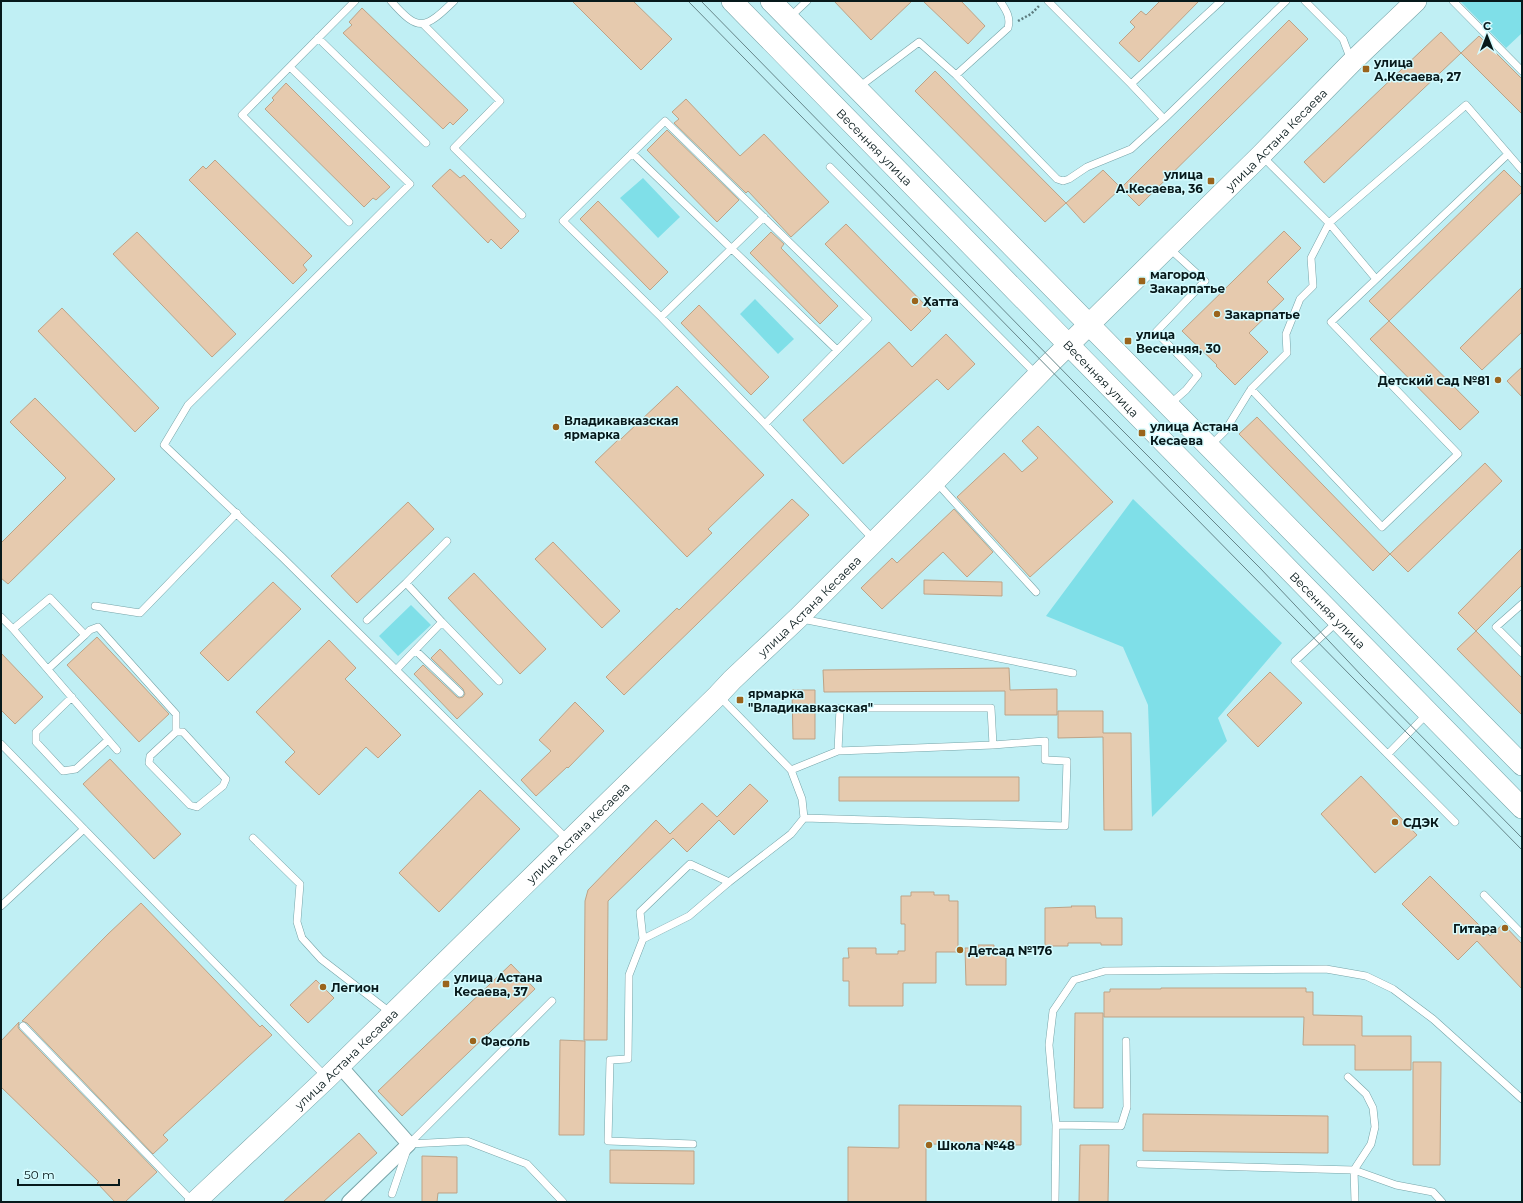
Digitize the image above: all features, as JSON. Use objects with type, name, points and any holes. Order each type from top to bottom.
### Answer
[{"type":"street","name":"Весенняя улица","points":[[732,1],[1522,808]]},
{"type":"street","points":[[771,1],[1522,765]]},
{"type":"street","name":"улица Астана Кесаева","points":[[194,1202],[333,1071],[732,680],[798,618],[1167,246],[1261,155],[1352,62],[1416,1]]},
{"type":"street","points":[[333,1071],[409,1144],[348,1202]]},
{"type":"lane","points":[[349,222],[242,115],[355,1]]},
{"type":"lane","points":[[391,1],[410,21],[423,24],[500,101],[454,148],[522,215]]},
{"type":"lane","points":[[423,24],[435,18],[454,1]]},
{"type":"lane","points":[[788,19],[807,1]]},
{"type":"lane","points":[[956,75],[1008,28],[1010,22],[1008,13],[1000,1]]},
{"type":"lane","points":[[1048,1],[1164,119]]},
{"type":"lane","points":[[1131,84],[1221,1]]},
{"type":"lane","points":[[857,89],[919,42],[956,75],[1058,179],[1063,181],[1087,167],[1131,149],[1286,1]]},
{"type":"lane","points":[[1305,1],[1343,39],[1352,62]]},
{"type":"lane","points":[[1453,1],[1522,71]]},
{"type":"lane","points":[[318,38],[426,143]]},
{"type":"lane","points":[[290,67],[410,184],[188,405],[164,445],[237,513],[569,840]]},
{"type":"lane","points":[[1209,446],[1225,431],[1251,389],[1288,353],[1286,334],[1300,299],[1313,286],[1311,258],[1328,223],[1466,105],[1522,170]]},
{"type":"lane","points":[[765,424],[868,318],[665,121],[563,221],[661,317],[765,424],[874,541]]},
{"type":"lane","points":[[632,153],[837,350]]},
{"type":"lane","points":[[1251,389],[1382,527],[1458,454],[1331,322],[1508,154]]},
{"type":"lane","points":[[1261,155],[1328,223],[1376,279]]},
{"type":"lane","points":[[830,167],[1038,376]]},
{"type":"lane","points":[[661,317],[764,217]]},
{"type":"lane","points":[[1167,246],[1205,281],[1156,332],[1198,374],[1186,390],[1168,405]]},
{"type":"lane","points":[[935,481],[1036,592]]},
{"type":"lane","points":[[95,606],[140,614],[237,513]]},
{"type":"lane","points":[[367,620],[447,541]]},
{"type":"lane","points":[[406,583],[499,681]]},
{"type":"lane","points":[[13,629],[50,598],[85,635]]},
{"type":"lane","points":[[1522,604],[1496,627],[1522,653]]},
{"type":"lane","points":[[1,617],[117,750]]},
{"type":"lane","points":[[798,618],[1073,673]]},
{"type":"lane","points":[[1339,620],[1295,661],[1454,822]]},
{"type":"lane","points":[[396,670],[442,622]]},
{"type":"lane","points":[[48,670],[90,630],[98,627],[176,714],[176,732],[150,756],[149,763],[190,805],[198,807],[223,786],[226,779],[183,732],[176,732]]},
{"type":"lane","points":[[415,650],[460,693]]},
{"type":"lane","points":[[643,939],[689,916],[791,834],[804,818],[802,799],[791,770],[718,695]]},
{"type":"lane","points":[[72,697],[36,732],[36,742],[63,771],[76,769],[108,740]]},
{"type":"lane","points":[[838,751],[840,708],[991,708],[993,746]]},
{"type":"lane","points":[[1388,754],[1428,712]]},
{"type":"lane","points":[[791,770],[838,751],[993,746],[1045,741],[1045,760],[1067,761],[1064,826],[804,818]]},
{"type":"lane","points":[[1,744],[84,829],[333,1071]]},
{"type":"lane","points":[[1,906],[84,829]]},
{"type":"lane","points":[[253,838],[300,884],[297,922],[302,938],[321,959],[391,1014]]},
{"type":"lane","points":[[693,1144],[608,1141],[610,1060],[628,1059],[629,975],[643,939],[640,912],[690,864],[730,882]]},
{"type":"lane","points":[[1484,895],[1522,934]]},
{"type":"lane","points":[[1055,1202],[1056,1124],[1049,1045],[1053,1011],[1074,980],[1105,971],[1326,969],[1366,976],[1393,989],[1433,1019],[1522,1099]]},
{"type":"lane","points":[[392,1194],[409,1144],[552,1001]]},
{"type":"lane","points":[[22,1026],[194,1202]]},
{"type":"lane","points":[[1056,1124],[1121,1126],[1127,1106],[1126,1041]]},
{"type":"lane","points":[[1348,1077],[1366,1094],[1373,1108],[1375,1126],[1371,1144],[1354,1170],[1355,1202]]},
{"type":"lane","points":[[409,1144],[467,1141],[527,1164],[563,1202]]},
{"type":"lane","points":[[1140,1164],[1354,1170],[1396,1185],[1433,1192],[1442,1202]]},
{"type":"path","points":[[1008,28],[1031,14],[1045,1]]},
{"type":"shaded area","points":[[1460,1],[1522,1],[1522,33],[1506,48]]},
{"type":"shaded area","points":[[643,178],[680,217],[658,238],[620,198]]},
{"type":"shaded area","points":[[755,299],[794,339],[778,354],[740,314]]},
{"type":"shaded area","points":[[1133,499],[1282,643],[1218,718],[1227,741],[1152,817],[1148,705],[1123,647],[1046,616]]},
{"type":"shaded area","points":[[411,605],[431,625],[398,656],[379,636]]},
{"type":"building","points":[[572,1],[633,1],[672,39],[641,70]]},
{"type":"building","points":[[834,1],[912,1],[871,40]]},
{"type":"building","points":[[923,1],[961,1],[985,26],[968,44]]},
{"type":"building","points":[[1160,1],[1199,1],[1139,62],[1119,43],[1135,27],[1130,22],[1141,11],[1146,15]]},
{"type":"building","points":[[362,8],[468,110],[453,125],[450,122],[443,129],[343,33],[352,25],[349,22]]},
{"type":"building","points":[[1289,20],[1308,39],[1139,206],[1121,188]]},
{"type":"building","points":[[1441,32],[1461,53],[1324,183],[1304,162]]},
{"type":"building","points":[[1479,36],[1522,79],[1522,114],[1461,53]]},
{"type":"building","points":[[935,71],[1066,203],[1045,222],[915,91]]},
{"type":"building","points":[[286,83],[390,187],[376,200],[373,198],[364,207],[265,109],[274,100],[272,98]]},
{"type":"building","points":[[686,99],[740,156],[764,134],[829,202],[791,237],[748,191],[746,193],[674,123],[679,119],[672,112]]},
{"type":"building","points":[[667,130],[739,200],[717,222],[647,150]]},
{"type":"building","points":[[215,160],[312,256],[303,265],[307,270],[293,284],[189,180],[203,166],[206,169]]},
{"type":"building","points":[[450,169],[460,178],[464,175],[519,231],[501,249],[491,239],[488,243],[432,186]]},
{"type":"building","points":[[1103,170],[1121,188],[1084,223],[1066,203]]},
{"type":"building","points":[[1504,170],[1522,188],[1522,192],[1389,321],[1369,301]]},
{"type":"building","points":[[598,201],[668,272],[650,290],[580,219]]},
{"type":"building","points":[[846,224],[931,311],[911,331],[825,244]]},
{"type":"building","points":[[1284,231],[1301,248],[1267,282],[1284,299],[1249,333],[1268,352],[1235,385],[1182,331]]},
{"type":"building","points":[[137,232],[236,334],[212,357],[113,254]]},
{"type":"building","points":[[771,232],[784,244],[781,248],[838,306],[820,324],[750,253]]},
{"type":"building","points":[[1522,287],[1522,332],[1482,370],[1460,348]]},
{"type":"building","points":[[699,305],[769,377],[751,395],[681,323]]},
{"type":"building","points":[[62,308],[159,408],[135,432],[38,331]]},
{"type":"building","points":[[1389,321],[1479,412],[1460,430],[1370,339]]},
{"type":"building","points":[[946,334],[975,364],[948,390],[937,379],[843,464],[803,420],[889,342],[912,367]]},
{"type":"building","points":[[1522,367],[1522,397],[1507,381]]},
{"type":"building","points":[[677,386],[764,475],[708,529],[712,533],[687,557],[595,462]]},
{"type":"building","points":[[35,398],[115,479],[8,584],[1,578],[1,543],[66,478],[10,422]]},
{"type":"building","points":[[1257,417],[1390,554],[1373,571],[1239,434]]},
{"type":"building","points":[[1038,426],[1113,502],[1030,577],[957,497],[1004,453],[1022,472],[1038,458],[1022,441]]},
{"type":"building","points":[[1485,463],[1502,481],[1408,572],[1390,554]]},
{"type":"building","points":[[792,499],[809,515],[624,695],[606,677],[677,608],[679,610]]},
{"type":"building","points":[[408,502],[434,529],[357,603],[331,576]]},
{"type":"building","points":[[954,509],[993,552],[967,577],[943,552],[882,609],[861,588],[892,558],[897,563]]},
{"type":"building","points":[[553,542],[620,611],[602,628],[535,559]]},
{"type":"building","points":[[1522,548],[1522,585],[1476,631],[1458,613]]},
{"type":"building","points":[[474,573],[546,649],[520,674],[448,598]]},
{"type":"building","points":[[924,580],[1002,582],[1002,596],[924,594]]},
{"type":"building","points":[[273,582],[301,609],[228,681],[200,653]]},
{"type":"building","points":[[1476,631],[1522,678],[1522,715],[1457,649]]},
{"type":"building","points":[[97,637],[169,714],[139,742],[67,665]]},
{"type":"building","points":[[329,640],[356,668],[345,679],[401,735],[378,758],[366,747],[319,795],[285,762],[295,752],[256,712]]},
{"type":"building","points":[[440,649],[483,694],[457,719],[414,674],[423,665],[457,697],[463,697],[465,694],[463,689],[431,658]]},
{"type":"building","points":[[1,653],[43,697],[15,724],[1,710]]},
{"type":"building","points":[[1009,668],[1010,690],[1057,689],[1057,715],[1005,715],[1005,691],[824,692],[823,670]]},
{"type":"building","points":[[1270,672],[1302,703],[1258,747],[1227,715]]},
{"type":"building","points":[[792,690],[815,690],[815,739],[793,739]]},
{"type":"building","points":[[575,702],[604,731],[568,768],[567,767],[536,796],[521,780],[551,751],[539,740]]},
{"type":"building","points":[[1058,711],[1103,711],[1103,733],[1131,733],[1132,830],[1104,830],[1103,737],[1058,738]]},
{"type":"building","points":[[110,759],[181,834],[154,859],[83,784]]},
{"type":"building","points":[[1361,776],[1417,835],[1375,873],[1321,814]]},
{"type":"building","points":[[839,777],[1019,777],[1019,801],[839,801]]},
{"type":"building","points":[[750,784],[768,801],[734,835],[719,820],[687,852],[673,838],[608,901],[607,1040],[584,1040],[585,901],[588,890],[656,820],[670,834],[702,803],[717,817]]},
{"type":"building","points":[[480,790],[520,829],[439,912],[399,873]]},
{"type":"building","points":[[1430,876],[1490,936],[1503,924],[1522,944],[1522,989],[1477,941],[1458,960],[1402,904]]},
{"type":"building","name":"Детсад №176","points":[[911,892],[934,892],[934,895],[949,895],[949,901],[958,901],[958,952],[936,952],[936,983],[903,983],[903,1006],[849,1006],[849,981],[843,981],[843,958],[849,958],[848,948],[876,948],[876,954],[898,954],[898,951],[905,951],[905,924],[901,924],[901,896],[911,896]]},
{"type":"building","points":[[141,903],[260,1027],[262,1025],[272,1035],[163,1135],[168,1140],[153,1154],[27,1023],[22,1021],[108,934]]},
{"type":"building","points":[[1071,906],[1095,906],[1096,918],[1122,918],[1122,945],[1101,945],[1101,943],[1068,943],[1068,946],[1045,946],[1045,908],[1072,907]]},
{"type":"building","points":[[978,945],[994,945],[994,949],[1006,949],[1006,985],[966,985],[965,948],[978,948]]},
{"type":"building","points":[[511,964],[535,989],[402,1116],[378,1091]]},
{"type":"building","points":[[316,980],[334,998],[308,1023],[290,1005]]},
{"type":"building","points":[[1306,988],[1306,992],[1313,992],[1313,1015],[1362,1016],[1362,1036],[1411,1036],[1411,1070],[1355,1070],[1355,1045],[1303,1045],[1304,1017],[1104,1017],[1104,992],[1110,992],[1110,989]]},
{"type":"building","points":[[1075,1013],[1103,1013],[1103,1108],[1074,1108]]},
{"type":"building","points":[[19,1022],[19,1029],[157,1172],[125,1202],[115,1202],[97,1183],[99,1182],[1,1087],[1,1041]]},
{"type":"building","points":[[560,1040],[585,1041],[584,1135],[559,1135]]},
{"type":"building","points":[[1413,1062],[1441,1062],[1440,1165],[1413,1165]]},
{"type":"building","points":[[899,1105],[1021,1106],[1021,1145],[926,1144],[926,1202],[848,1202],[848,1147],[899,1148]]},
{"type":"building","points":[[1143,1114],[1328,1116],[1328,1153],[1143,1151]]},
{"type":"building","points":[[359,1133],[377,1153],[323,1202],[283,1202]]},
{"type":"building","points":[[1080,1145],[1109,1145],[1108,1202],[1079,1202]]},
{"type":"building","points":[[610,1150],[694,1151],[694,1184],[610,1183]]},
{"type":"building","points":[[422,1156],[457,1157],[457,1193],[438,1193],[437,1202],[422,1202]]},
{"type":"tram line","points":[[688,1],[1522,850]]},
{"type":"tram line","points":[[701,1],[1073,381],[1260,568],[1363,677],[1522,838]]},
{"type":"place","name":"улица А.Кесаева, 27","points":[[1366,69]]},
{"type":"place","name":"улица А.Кесаева, 36","points":[[1211,181]]},
{"type":"place","name":"магород Закарпатье","points":[[1142,281]]},
{"type":"place","name":"Хатта","points":[[915,301]]},
{"type":"place","name":"Закарпатье","points":[[1217,314]]},
{"type":"place","name":"улица Весенняя, 30","points":[[1128,341]]},
{"type":"place","name":"Детский сад №81","points":[[1498,380]]},
{"type":"place","name":"Владикавказская ярмарка","points":[[556,427]]},
{"type":"place","name":"улица Астана Кесаева","points":[[1142,433]]},
{"type":"place","name":"ярмарка \"Владикавказская\"","points":[[740,700]]},
{"type":"place","name":"СДЭК","points":[[1395,822]]},
{"type":"place","name":"Гитара","points":[[1505,928]]},
{"type":"place","name":"Детсад №176","points":[[960,950]]},
{"type":"place","name":"улица Астана Кесаева, 37","points":[[446,984]]},
{"type":"place","name":"Легион","points":[[323,987]]},
{"type":"place","name":"Фасоль","points":[[473,1041]]},
{"type":"place","name":"Школа №48","points":[[929,1145]]}]
